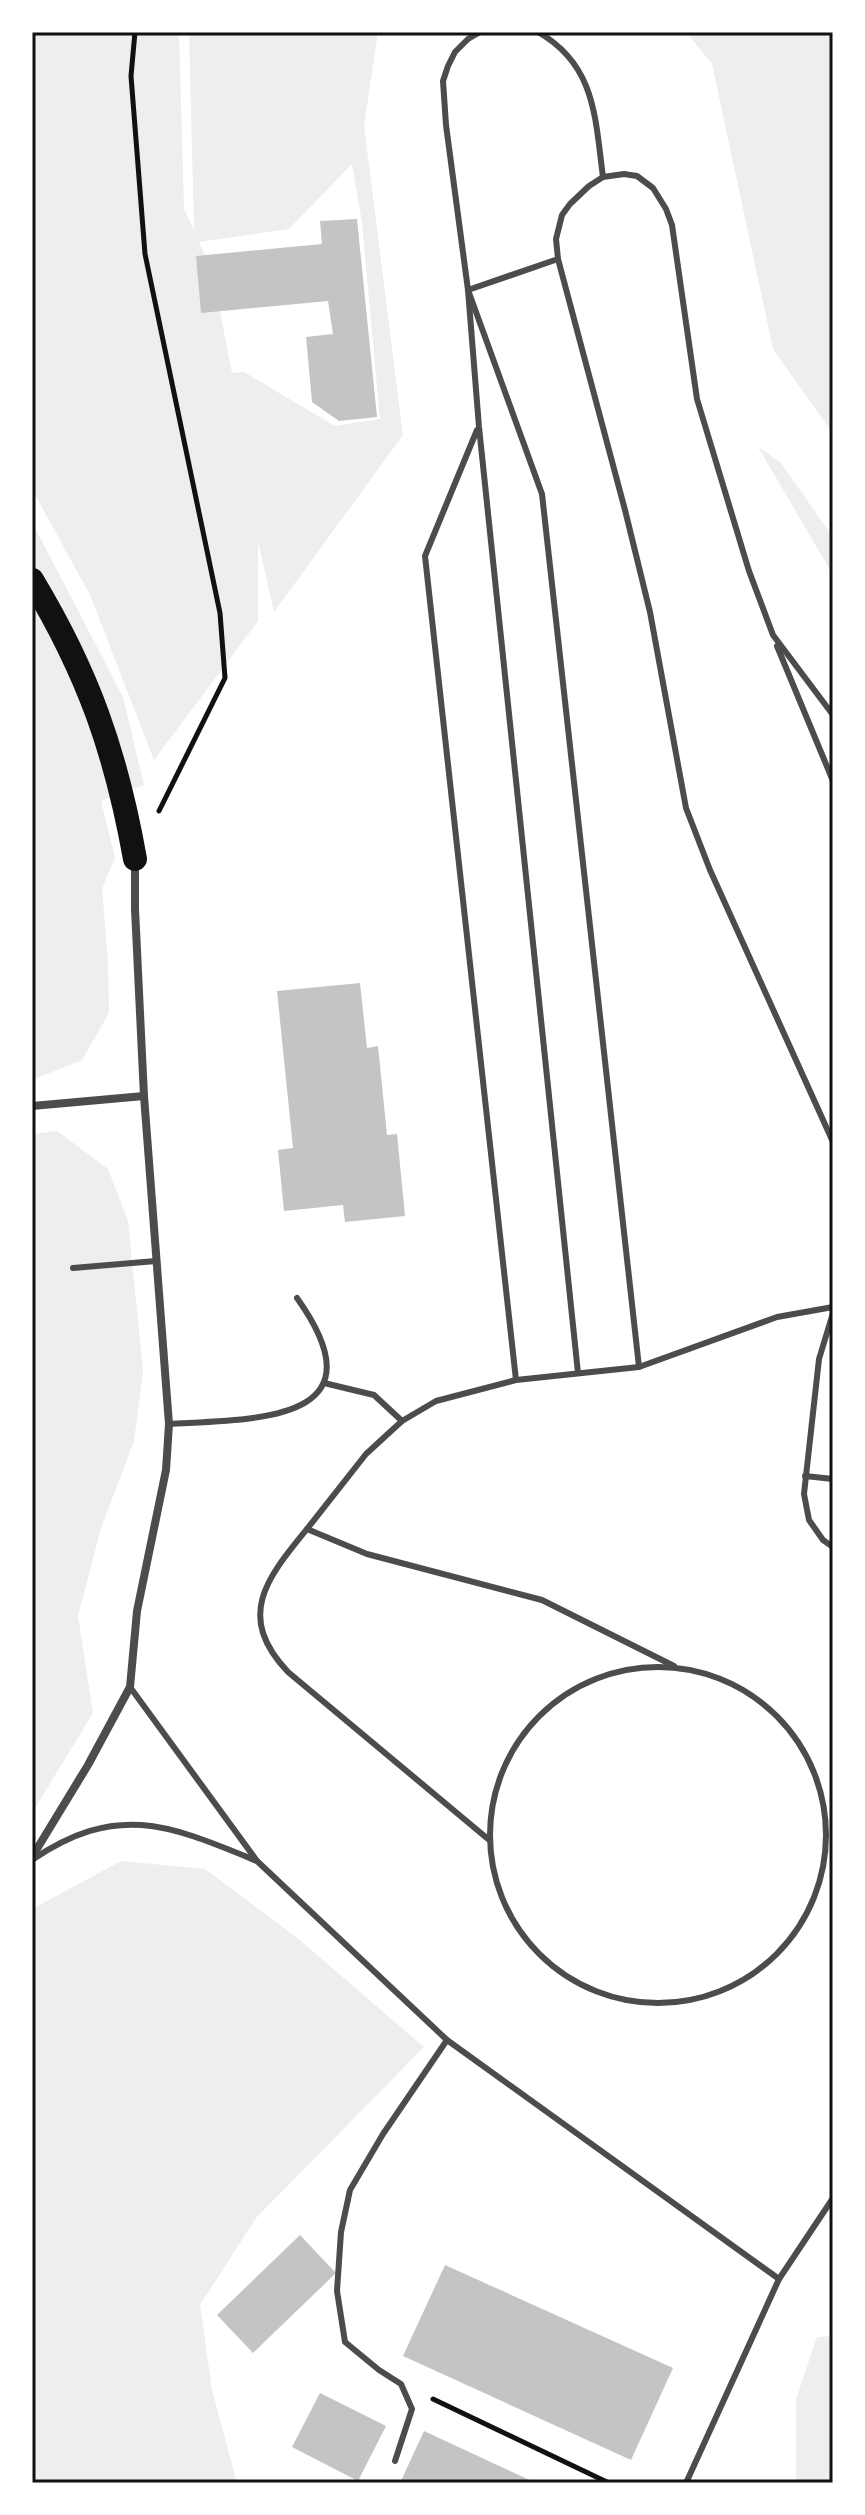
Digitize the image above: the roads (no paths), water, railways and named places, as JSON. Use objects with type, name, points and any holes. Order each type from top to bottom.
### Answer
[{"type":"highway","points":[[32,580],[76,657],[94,698],[125,801],[135,859]]},
{"type":"street","points":[[32,1859],[130,1687],[137,1611],[166,1470],[169,1424],[144,1096],[135,859]]},
{"type":"street","points":[[32,1106],[144,1096]]},
{"type":"lane","points":[[480,32],[455,52],[443,81],[446,125],[468,290],[479,427],[578,1373]]},
{"type":"lane","points":[[538,32],[567,52],[586,82],[595,114],[603,177]]},
{"type":"lane","points":[[833,781],[749,571],[697,399],[676,241],[666,209],[646,181],[624,174],[603,177],[578,195],[562,215],[556,239],[558,259],[646,597],[686,808],[710,870],[833,1142]]},
{"type":"lane","points":[[468,290],[558,259]]},
{"type":"lane","points":[[468,290],[542,494],[639,1367]]},
{"type":"lane","points":[[479,427],[425,556],[516,1380]]},
{"type":"lane","points":[[773,635],[833,715]]},
{"type":"lane","points":[[73,1268],[156,1261]]},
{"type":"lane","points":[[169,1424],[259,1419],[293,1410],[315,1396],[324,1383],[328,1369],[324,1345],[315,1322],[297,1298]]},
{"type":"lane","points":[[488,1839],[288,1672],[265,1642],[259,1613],[280,1563],[366,1454],[402,1421],[436,1401],[516,1380],[639,1367],[777,1317],[833,1310],[819,1359],[805,1476],[805,1507],[809,1520],[823,1540],[833,1547]]},
{"type":"lane","points":[[324,1383],[374,1395],[402,1421]]},
{"type":"lane","points":[[805,1476],[833,1479]]},
{"type":"lane","points":[[307,1529],[367,1554],[542,1600],[675,1667],[726,1680],[770,1708],[804,1750],[831,1817],[826,1855],[810,1909],[777,1954],[731,1987],[677,2003],[621,1999],[568,1978],[527,1941],[499,1892],[488,1839],[498,1781],[525,1731],[566,1693],[618,1671],[675,1667]]},
{"type":"lane","points":[[130,1687],[257,1861],[447,2040],[779,2279]]},
{"type":"lane","points":[[32,1859],[61,1840],[89,1829],[119,1825],[156,1826],[200,1838],[257,1861]]},
{"type":"lane","points":[[395,2461],[412,2409],[401,2384],[345,2342],[337,2291],[341,2232],[350,2190],[383,2134],[447,2040]]},
{"type":"lane","points":[[686,2483],[779,2279],[833,2198]]}]
